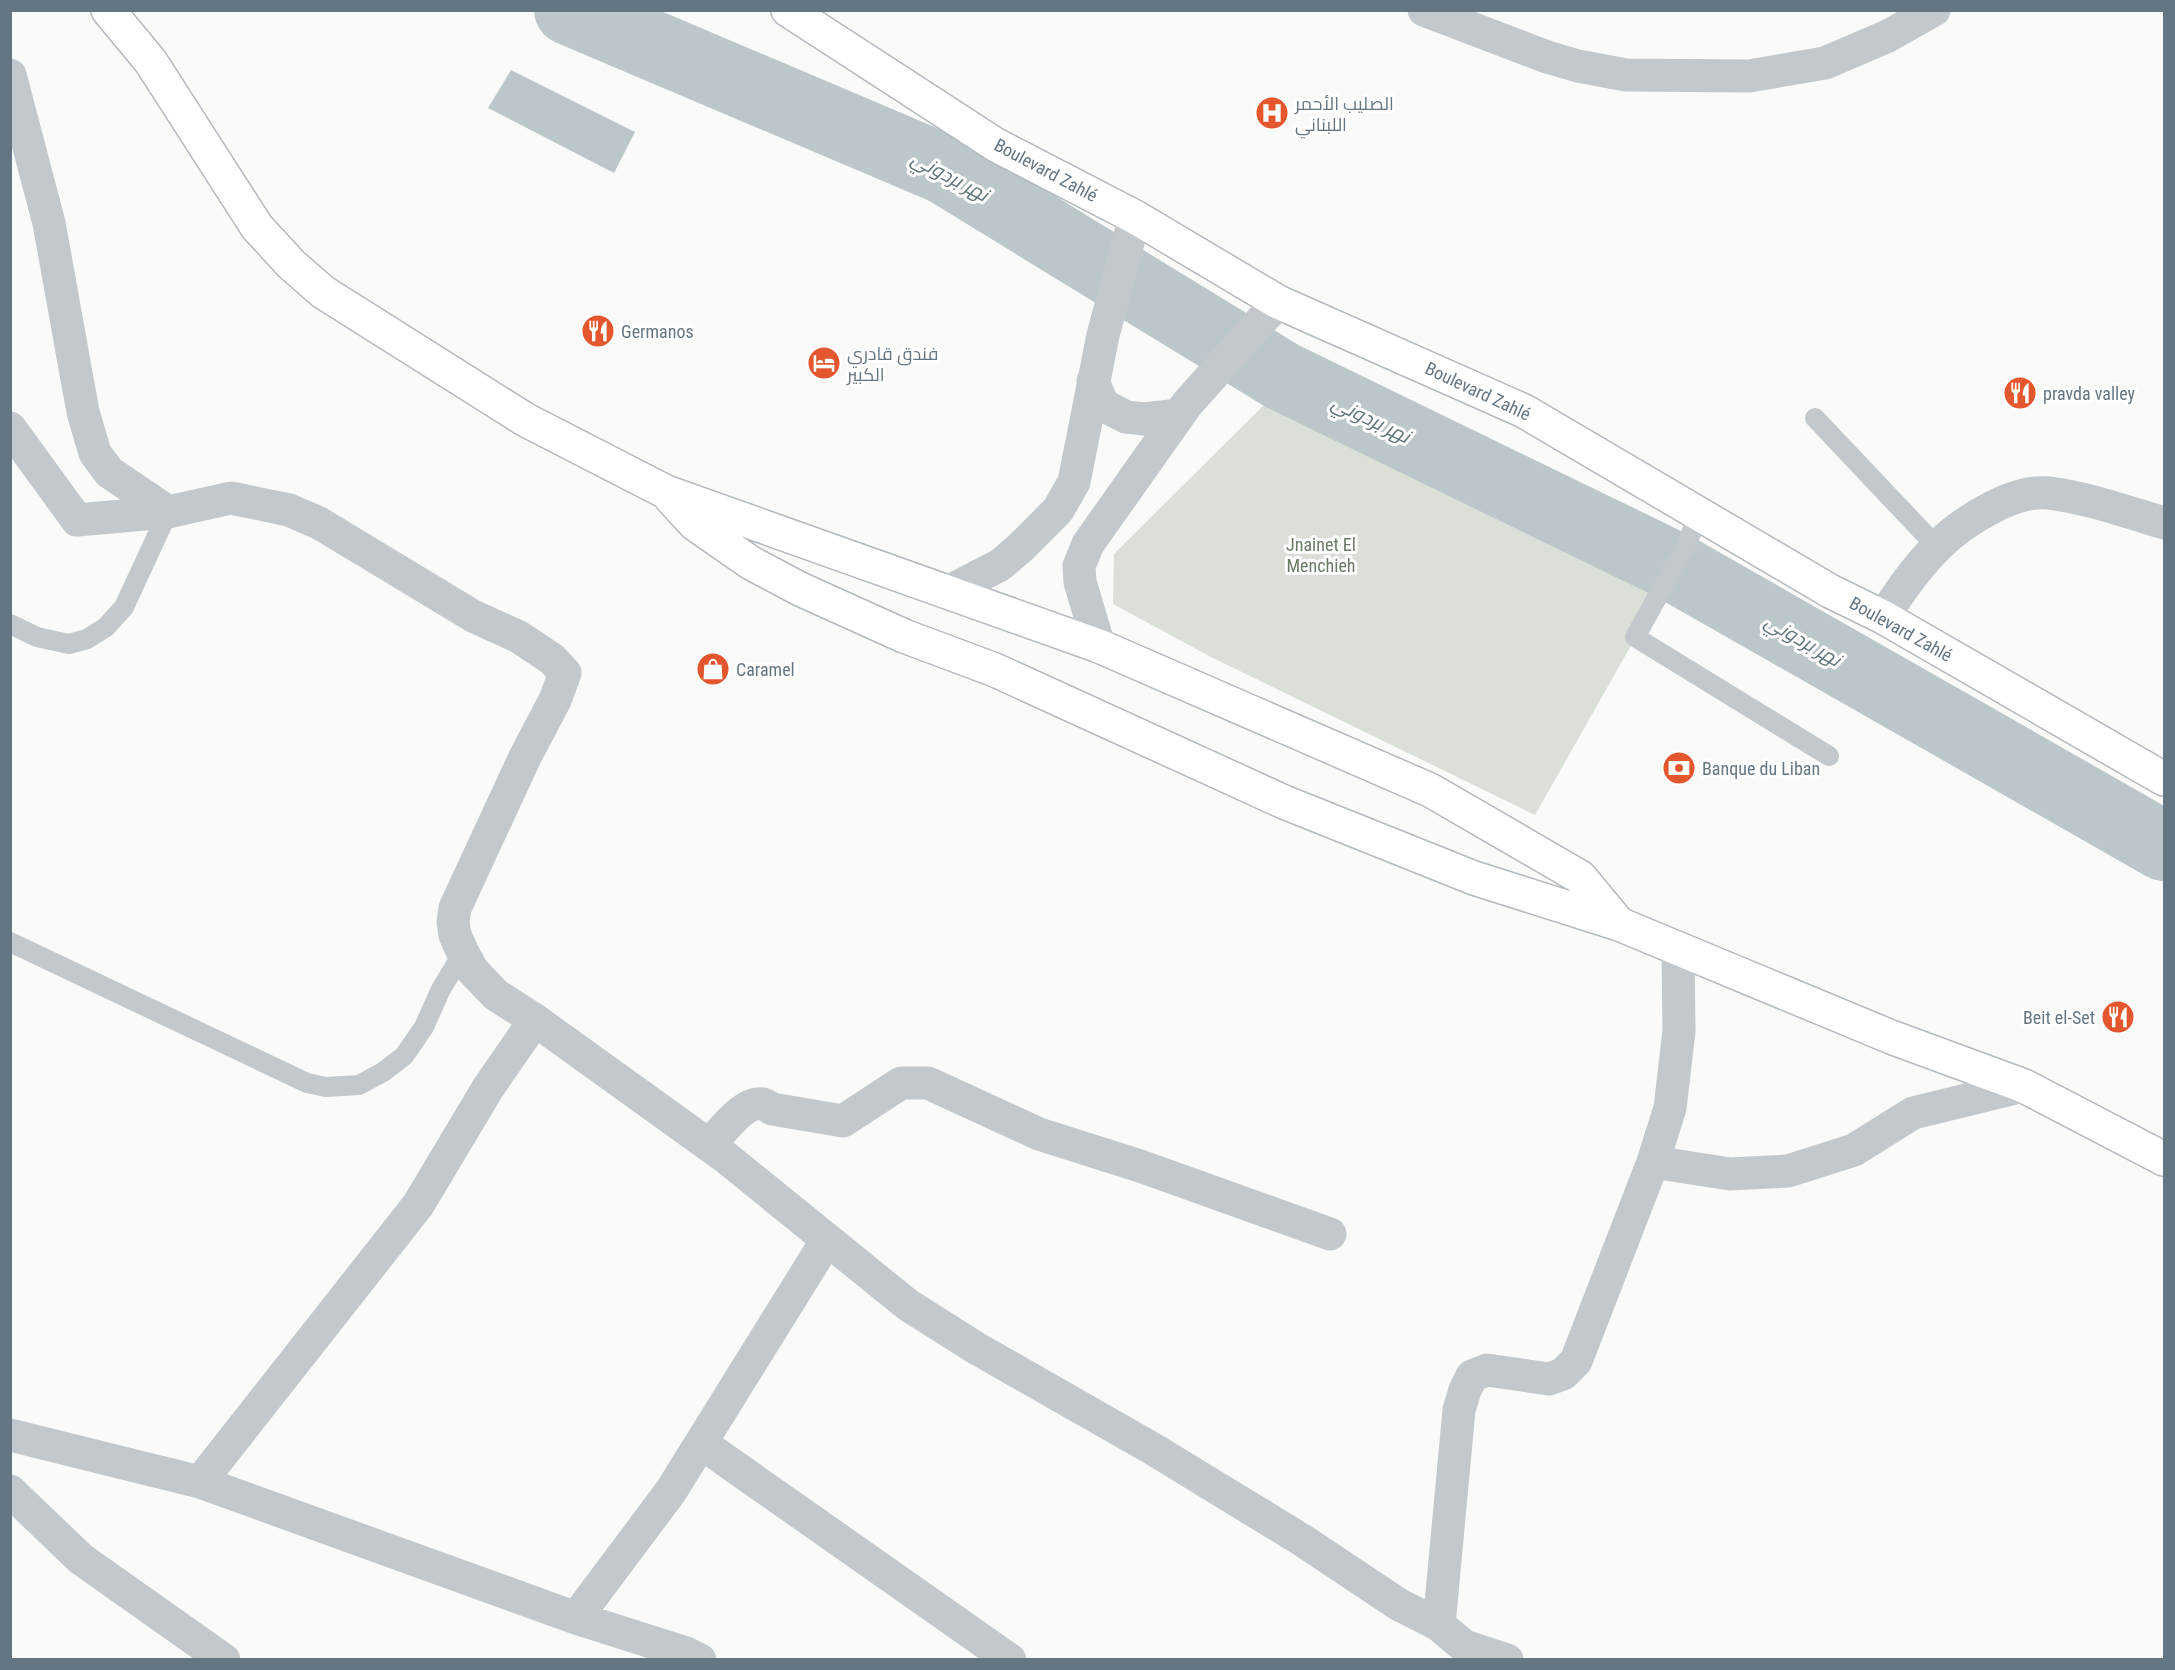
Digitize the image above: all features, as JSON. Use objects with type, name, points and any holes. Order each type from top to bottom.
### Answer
[{"type":"main road","points":[[108,10],[151,62],[256,227],[291,264],[323,292],[526,420],[666,492],[1099,646],[1430,790],[1580,877],[1619,924]]},
{"type":"main road","name":"Boulevard Zahlé","points":[[788,10],[996,145],[1135,217],[1269,312],[1524,411],[1830,591],[1883,617],[2164,779]]},
{"type":"main road","points":[[666,492],[695,524],[751,563],[811,594],[904,636],[995,670],[1284,802],[1474,878],[1619,924],[1891,1037],[2024,1086],[2164,1159]]},
{"type":"street","points":[[1424,10],[1546,57],[1626,75],[1749,76],[1825,63],[1886,23],[1934,10]]},
{"type":"street","points":[[10,75],[49,223],[83,412],[95,453],[109,472],[168,512]]},
{"type":"street","points":[[948,592],[1000,565],[1020,548],[1058,510],[1074,482],[1094,376],[1135,217]]},
{"type":"street","points":[[1099,646],[1080,582],[1079,566],[1088,544],[1183,409],[1269,312]]},
{"type":"street","points":[[1094,376],[1103,405],[1126,417],[1145,419],[1183,409]]},
{"type":"street","points":[[10,428],[77,520],[168,512],[231,498],[289,510],[319,523],[473,616],[519,637],[552,659],[565,673],[555,700],[525,757],[455,908],[453,922],[455,935],[473,971],[496,995],[535,1020],[709,1145],[908,1305],[976,1348],[1153,1449],[1302,1540],[1398,1604],[1438,1625],[1463,1653],[1507,1659]]},
{"type":"street","points":[[1883,617],[1913,574],[1937,547],[1998,503],[2027,495],[2047,493],[2090,501],[2164,523]]},
{"type":"street","points":[[1438,1625],[1459,1410],[1464,1390],[1472,1376],[1487,1370],[1549,1379],[1563,1374],[1576,1361],[1653,1162],[1670,1108],[1679,1031],[1678,949]]},
{"type":"street","points":[[200,1482],[418,1205],[488,1088],[535,1020]]},
{"type":"street","points":[[709,1145],[740,1112],[752,1105],[764,1104],[772,1109],[843,1121],[901,1083],[928,1083],[1039,1134],[1140,1166],[1329,1234]]},
{"type":"street","points":[[1653,1162],[1730,1174],[1788,1171],[1854,1150],[1913,1113],[2024,1086]]},
{"type":"street","points":[[576,1618],[671,1491],[827,1240]]},
{"type":"street","points":[[10,1435],[200,1482],[576,1618],[700,1659]]},
{"type":"street","points":[[701,1443],[1010,1659]]},
{"type":"street","points":[[10,1491],[81,1559],[224,1659]]},
{"type":"lane","points":[[1815,418],[1937,547]]},
{"type":"lane","points":[[10,624],[37,637],[69,644],[87,639],[106,627],[124,607],[168,512]]},
{"type":"lane","points":[[1699,514],[1686,546],[1635,637],[1830,756]]},
{"type":"lane","points":[[10,942],[307,1083],[326,1087],[359,1085],[383,1072],[404,1056],[424,1027],[441,989],[463,953]]},
{"type":"green space","name":"Jnainet El Menchieh","points":[[1293,376],[1663,589],[1535,815],[1211,657],[1113,604],[1114,554]]},
{"type":"shaded area","points":[[511,70],[635,132],[614,173],[488,108]]},
{"type":"waterway","name":"نهر بردوني","points":[[569,10],[944,169],[1282,376],[1671,565],[2164,846]]},
{"type":"place","name":"الصليب الأحمر اللبناني","points":[[1272,113]]},
{"type":"place","name":"Germanos","points":[[598,331]]},
{"type":"place","name":"فندق قادري الكبير","points":[[824,363]]},
{"type":"place","name":"pravda valley","points":[[2020,393]]},
{"type":"place","name":"Caramel","points":[[713,669]]},
{"type":"place","name":"Banque du Liban","points":[[1679,768]]},
{"type":"place","name":"Beit el-Set","points":[[2118,1017]]}]
